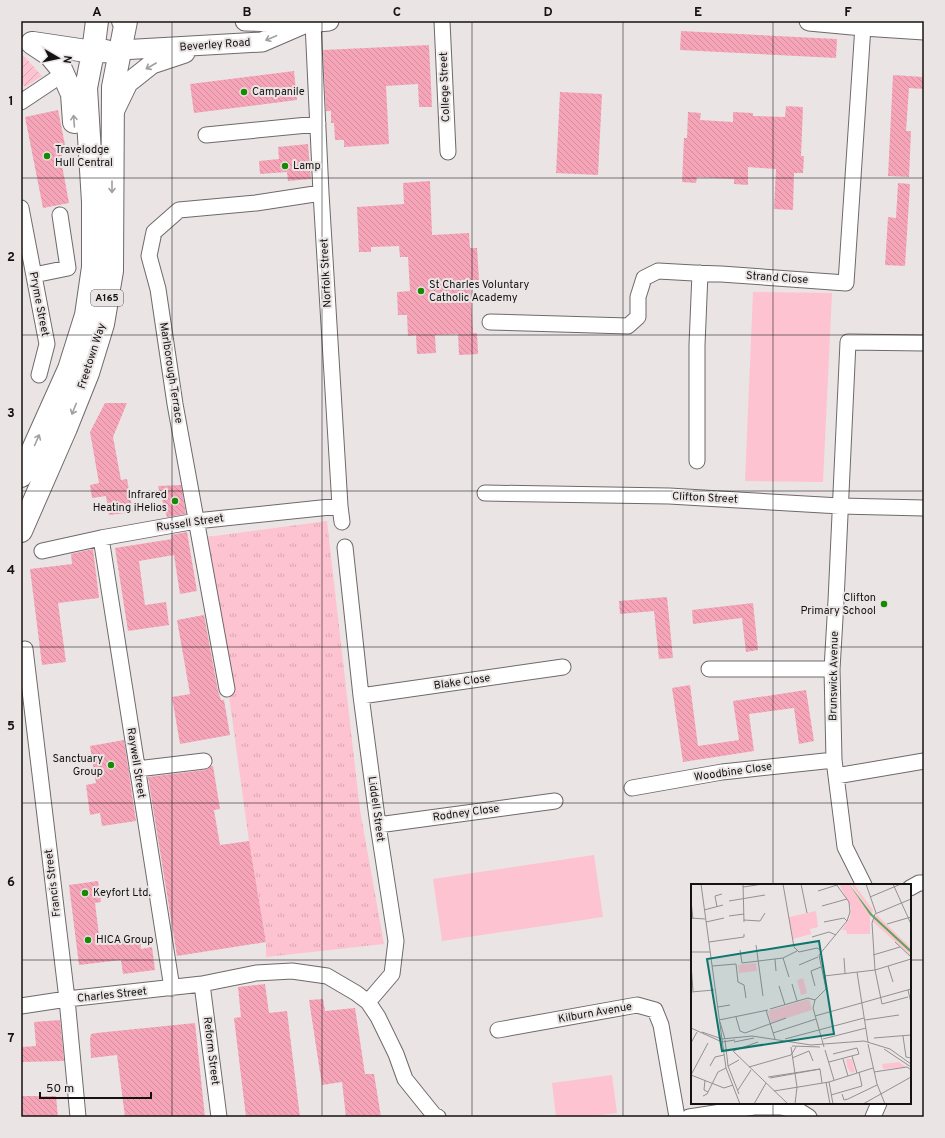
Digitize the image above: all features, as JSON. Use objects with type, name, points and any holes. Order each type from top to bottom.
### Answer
[{"type":"highway","name":"Freetown Way","points":[[21,476],[69,369],[86,315],[92,267],[93,202],[86,88],[97,21]]},
{"type":"highway","name":"Freetown Way","points":[[21,531],[66,428],[88,373],[103,324],[112,271],[113,87],[125,21]]},
{"type":"highway","points":[[26,43],[93,52],[120,50]]},
{"type":"highway","points":[[26,43],[50,55],[60,67],[72,94],[80,258],[76,315],[78,341]]},
{"type":"main road","points":[[125,21],[135,21]]},
{"type":"main road","name":"Beverley Road","points":[[245,21],[316,22]]},
{"type":"main road","points":[[809,21],[924,30]]},
{"type":"main road","name":"Beverley Road","points":[[120,50],[262,42],[316,22]]},
{"type":"main road","points":[[112,115],[128,83],[152,64],[215,44]]},
{"type":"street","name":"College Street","points":[[442,21],[448,152]]},
{"type":"street","name":"Norfolk Street","points":[[316,22],[321,193],[342,522]]},
{"type":"street","name":"Strand Close","points":[[490,322],[628,326],[638,317],[638,296],[644,278],[658,271],[846,283],[863,26]]},
{"type":"street","points":[[21,102],[63,74]]},
{"type":"street","points":[[206,135],[318,124]]},
{"type":"street","name":"Marlborough Terrace","points":[[227,689],[175,404],[158,289],[149,256],[154,232],[179,210],[256,203],[321,193]]},
{"type":"street","name":"Pryme Street","points":[[21,208],[47,344],[39,375]]},
{"type":"street","points":[[34,275],[68,268],[60,215]]},
{"type":"street","points":[[697,461],[697,345],[700,273]]},
{"type":"street","name":"Brunswick Avenue","points":[[864,884],[845,847],[834,760],[832,669],[848,342],[924,342]]},
{"type":"street","name":"Clifton Street","points":[[485,493],[669,496],[840,506],[924,508]]},
{"type":"street","name":"Russell Street","points":[[42,551],[101,538],[196,521],[340,506]]},
{"type":"street","name":"Raywell Street","points":[[101,538],[172,988]]},
{"type":"street","name":"Liddell Street","points":[[345,547],[361,696],[378,825],[396,941],[392,974],[368,1002]]},
{"type":"street","name":"Francis Street","points":[[25,649],[67,1000],[78,1117]]},
{"type":"street","name":"Blake Close","points":[[361,696],[563,667]]},
{"type":"street","points":[[709,669],[832,669]]},
{"type":"street","name":"Woodbine Close","points":[[632,788],[722,772],[834,760]]},
{"type":"street","points":[[137,769],[204,761]]},
{"type":"street","points":[[836,776],[924,761]]},
{"type":"street","name":"Rodney Close","points":[[378,825],[554,802]]},
{"type":"street","points":[[911,887],[919,883],[924,883]]},
{"type":"street","name":"Charles Street","points":[[21,1006],[202,984],[256,973],[292,971],[327,976],[368,1002]]},
{"type":"street","name":"Reform Street","points":[[202,984],[219,1117]]},
{"type":"street","points":[[368,1002],[378,1017],[396,1054],[405,1079],[434,1115],[438,1117]]},
{"type":"street","name":"Kilburn Avenue","points":[[498,1030],[637,1005],[655,1010],[661,1025],[677,1117]]},
{"type":"street","points":[[873,1117],[879,1104]]},
{"type":"street","points":[[689,1117],[754,1107],[781,1105],[801,1112],[809,1117]]},
{"type":"green space","points":[[21,56],[25,57],[42,76],[25,87],[21,83]]},
{"type":"green space","points":[[753,292],[832,293],[823,482],[745,481]]},
{"type":"green space","points":[[327,521],[360,810],[384,944],[266,957],[266,942],[249,841],[207,537]]},
{"type":"green space","points":[[594,855],[603,917],[442,941],[433,879]]},
{"type":"green space","points":[[612,1075],[617,1113],[586,1117],[556,1117],[552,1083]]},
{"type":"building","points":[[681,31],[837,39],[836,58],[680,50]]},
{"type":"building","points":[[429,45],[432,107],[419,107],[418,84],[386,86],[389,144],[344,147],[344,140],[335,140],[334,123],[331,123],[331,111],[326,111],[323,50]]},
{"type":"building","name":"Campanile","points":[[294,71],[297,100],[194,113],[190,84]]},
{"type":"building","points":[[893,75],[924,77],[924,89],[909,88],[906,131],[911,131],[909,177],[888,176]]},
{"type":"building","points":[[560,92],[602,94],[598,175],[556,173]]},
{"type":"building","points":[[786,106],[803,107],[801,156],[804,156],[803,173],[794,173],[793,210],[774,209],[776,169],[748,167],[748,185],[734,184],[734,179],[697,177],[696,183],[682,182],[684,138],[687,138],[688,112],[701,113],[700,120],[733,122],[733,112],[753,113],[753,116],[785,117]]},
{"type":"building","name":"Travelodge Hull Central","points":[[58,110],[66,150],[61,151],[63,160],[61,160],[69,203],[43,208],[25,117]]},
{"type":"building","name":"Lamp","points":[[308,144],[311,179],[288,181],[287,172],[260,174],[259,161],[279,159],[278,147]]},
{"type":"building","points":[[430,181],[432,235],[469,233],[470,248],[477,248],[479,280],[470,280],[473,333],[477,333],[478,354],[459,355],[458,334],[435,335],[436,353],[417,354],[416,335],[408,336],[407,315],[398,315],[397,292],[410,291],[408,257],[400,257],[399,246],[371,247],[371,252],[359,252],[357,207],[404,204],[403,183]]},
{"type":"building","points":[[898,183],[910,184],[905,266],[885,265],[888,217],[896,218]]},
{"type":"building","points":[[105,403],[127,403],[113,437],[121,480],[127,479],[133,512],[109,515],[106,496],[92,498],[90,485],[99,483],[90,432]]},
{"type":"building","name":"Infrared Heating iHelios","points":[[181,485],[186,514],[167,517],[158,486]]},
{"type":"building","points":[[187,532],[197,591],[180,594],[174,555],[139,561],[145,605],[166,602],[169,625],[128,631],[115,548],[172,539],[171,535]]},
{"type":"building","points":[[93,549],[99,598],[58,603],[66,662],[42,665],[30,569],[72,564],[71,554]]},
{"type":"building","points":[[667,597],[673,658],[659,659],[654,611],[620,614],[619,601]]},
{"type":"building","points":[[753,603],[758,650],[746,652],[742,618],[693,624],[692,610]]},
{"type":"building","points":[[204,615],[218,691],[221,700],[224,700],[230,735],[180,744],[172,697],[190,694],[177,620]]},
{"type":"building","points":[[690,685],[698,746],[739,740],[733,701],[806,690],[814,741],[799,744],[794,708],[749,714],[754,751],[683,762],[672,688]]},
{"type":"building","name":"Sanctuary Group","points":[[124,740],[136,821],[102,826],[100,813],[90,815],[86,785],[96,783],[90,746]]},
{"type":"building","points":[[213,766],[220,809],[214,810],[220,845],[249,841],[266,942],[177,956],[148,777],[205,770]]},
{"type":"building","name":"HICA Group","points":[[98,881],[101,902],[95,903],[100,943],[140,938],[141,949],[152,947],[155,970],[123,974],[121,960],[79,965],[69,885]]},
{"type":"building","points":[[265,984],[269,1013],[287,1011],[300,1117],[246,1117],[234,1018],[241,1017],[238,987]]},
{"type":"building","points":[[323,999],[325,1011],[355,1008],[365,1074],[374,1074],[381,1117],[346,1117],[342,1082],[322,1085],[309,1000]]},
{"type":"building","points":[[60,1020],[64,1061],[21,1062],[21,1047],[36,1046],[34,1022]]},
{"type":"building","points":[[195,1023],[205,1117],[125,1117],[117,1055],[91,1058],[91,1034]]},
{"type":"building","points":[[21,1096],[56,1096],[58,1117],[21,1117]]},
{"type":"place","name":"Campanile","points":[[244,92]]},
{"type":"place","name":"Travelodge Hull Central","points":[[47,156]]},
{"type":"place","name":"Lamp","points":[[285,166]]},
{"type":"place","name":"St Charles Voluntary Catholic Academy","points":[[421,291]]},
{"type":"place","name":"Infrared Heating iHelios","points":[[175,501]]},
{"type":"place","name":"Clifton Primary School","points":[[884,604]]},
{"type":"place","name":"Sanctuary Group","points":[[111,765]]},
{"type":"place","name":"Keyfort Ltd.","points":[[85,893]]},
{"type":"place","name":"HICA Group","points":[[88,940]]}]
